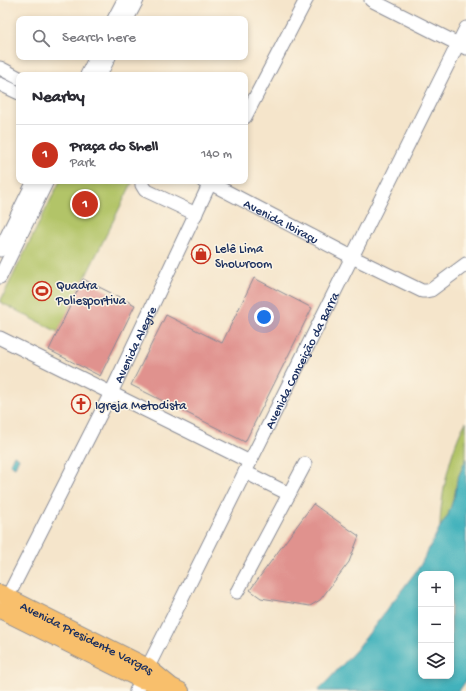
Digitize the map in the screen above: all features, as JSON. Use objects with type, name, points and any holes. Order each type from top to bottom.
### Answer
[{"type":"main road","name":"Avenida Presidente Vargas","points":[[2,605],[142,680],[177,689]]},
{"type":"street","points":[[116,16],[124,0]]},
{"type":"street","points":[[129,16],[137,0]]},
{"type":"street","points":[[248,110],[306,0]]},
{"type":"street","points":[[371,0],[462,46]]},
{"type":"street","name":"Avenida Conceição da Barra","points":[[142,680],[352,257],[462,46],[466,28]]},
{"type":"street","points":[[88,72],[94,60]]},
{"type":"street","points":[[102,72],[108,60]]},
{"type":"street","points":[[0,68],[16,76]]},
{"type":"street","points":[[0,84],[16,92]]},
{"type":"street","points":[[0,250],[33,184]]},
{"type":"street","points":[[0,277],[46,184]]},
{"type":"street","points":[[142,184],[145,190],[196,214]]},
{"type":"street","name":"Avenida Alegre","points":[[2,605],[111,393],[196,214],[207,184]]},
{"type":"street","name":"Avenida Ibiraçu","points":[[214,184],[352,257],[422,291],[431,290],[466,264]]},
{"type":"street","points":[[0,338],[111,393],[247,467],[289,494]]},
{"type":"street","points":[[237,592],[305,464]]},
{"type":"green space","points":[[59,184],[132,184],[58,332],[0,302]]},
{"type":"green space","points":[[466,422],[466,459],[457,480],[455,494],[448,515],[440,527],[442,502],[447,473],[456,444]]},
{"type":"water","points":[[14,455],[19,458],[15,467],[10,464]]},
{"type":"water","points":[[466,459],[466,681],[459,691],[318,691],[357,649],[420,566],[440,527],[448,515],[455,494],[457,480]]},
{"type":"building","points":[[254,278],[312,308],[245,442],[131,385],[166,315],[222,343]]},
{"type":"building","points":[[83,279],[135,305],[100,376],[49,350]]},
{"type":"building","points":[[313,504],[359,536],[349,562],[320,600],[310,606],[261,598],[250,590]]},
{"type":"place","name":"Praça do Shell","points":[[85,204]]},
{"type":"place","name":"Lelê Lima Showroom","points":[[201,254]]},
{"type":"place","name":"Quadra Poliesportiva","points":[[42,291]]},
{"type":"place","name":"Igreja Metodista","points":[[81,404]]}]
